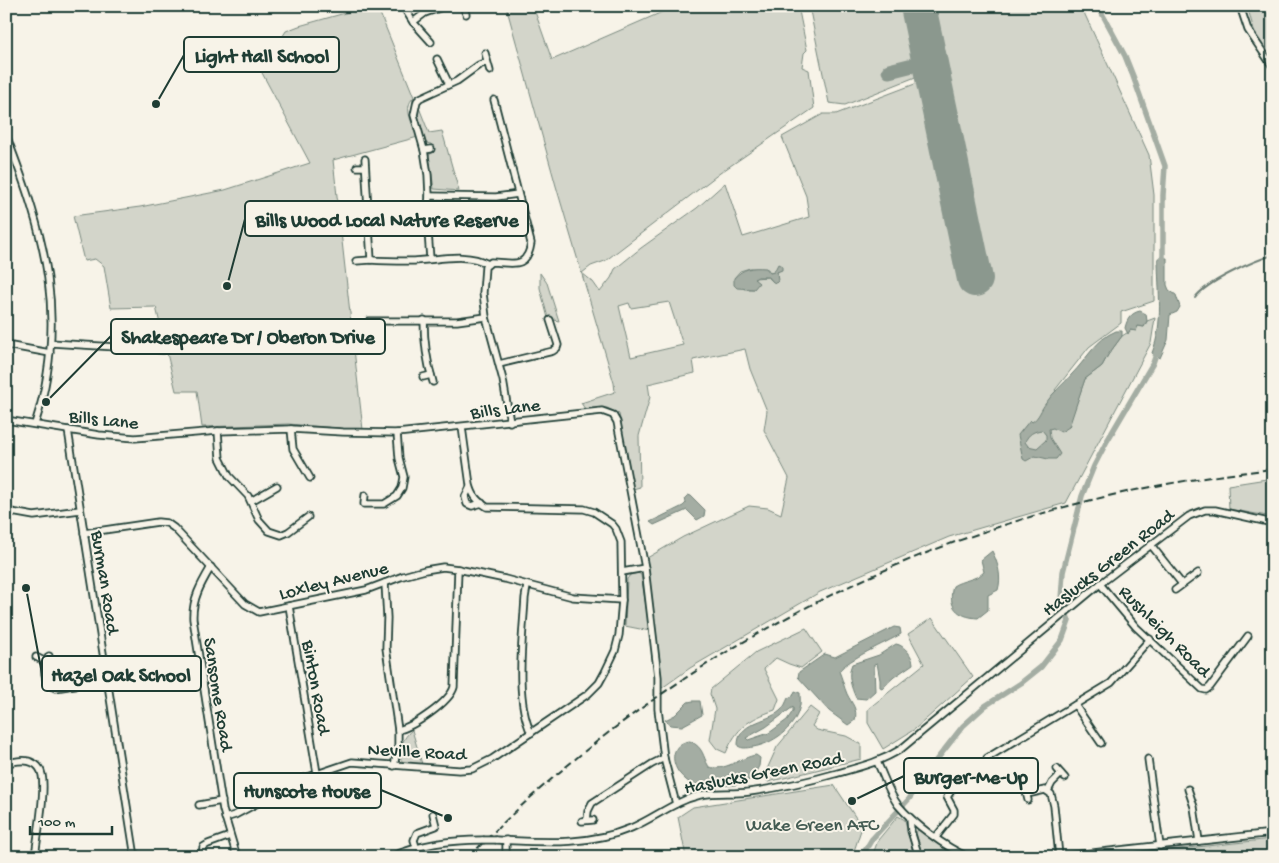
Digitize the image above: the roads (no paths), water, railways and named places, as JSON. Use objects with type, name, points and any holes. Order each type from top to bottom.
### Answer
[{"type":"street","points":[[403,6],[413,22],[431,42]]},
{"type":"street","points":[[413,22],[425,13],[446,6]]},
{"type":"street","points":[[463,6],[466,14]]},
{"type":"street","points":[[1240,6],[1248,30],[1273,67]]},
{"type":"street","points":[[485,53],[490,71]]},
{"type":"street","points":[[437,58],[449,84]]},
{"type":"street","points":[[430,259],[427,218],[429,196],[424,150],[414,115],[417,102],[420,98],[487,62]]},
{"type":"street","points":[[356,261],[473,259],[488,264],[495,262],[515,264],[522,261],[530,252],[530,243],[494,100]]},
{"type":"street","points":[[488,110],[496,109]]},
{"type":"street","points":[[6,135],[39,229],[52,301],[50,353],[42,403],[35,424]]},
{"type":"street","points":[[424,150],[432,149]]},
{"type":"street","points":[[365,159],[371,260]]},
{"type":"street","points":[[357,167],[365,167]]},
{"type":"street","points":[[429,196],[496,197],[518,194]]},
{"type":"street","points":[[488,264],[485,267],[483,293],[486,316],[499,364],[510,422]]},
{"type":"street","points":[[376,329],[372,321],[456,321],[486,316]]},
{"type":"street","points":[[424,320],[424,333],[431,375],[434,382]]},
{"type":"street","points":[[499,364],[553,351],[558,345],[551,322],[559,323]]},
{"type":"street","points":[[51,343],[164,350]]},
{"type":"street","points":[[6,345],[50,353]]},
{"type":"street","points":[[423,377],[431,375]]},
{"type":"street","name":"Bills Lane","points":[[6,420],[135,438],[291,429],[397,433],[602,411],[613,415],[617,422],[645,568],[658,677],[658,709],[664,758],[676,804]]},
{"type":"street","name":"Neville Road","points":[[225,818],[305,778],[352,762],[459,770],[472,769],[492,759],[588,694],[599,682],[615,651],[619,635],[622,572],[621,542],[616,529],[603,517],[584,509],[488,507],[482,503],[472,506],[467,504],[465,497],[470,488],[462,427]]},
{"type":"street","points":[[291,429],[293,449],[310,478]]},
{"type":"street","name":"Burman Road","points":[[68,430],[130,821],[130,831],[136,857]]},
{"type":"street","points":[[218,432],[219,453],[222,463],[229,476],[251,500],[259,520],[269,531],[281,535],[308,517]]},
{"type":"street","points":[[364,495],[364,504],[384,504],[396,496],[402,488],[404,477],[399,458],[397,433]]},
{"type":"street","points":[[251,500],[278,486]]},
{"type":"street","points":[[470,488],[472,495],[482,503]]},
{"type":"street","points":[[268,491],[272,498]]},
{"type":"street","points":[[6,511],[34,516],[80,510]]},
{"type":"street","name":"Haslucks Green Road","points":[[390,857],[416,847],[455,840],[578,841],[631,828],[686,798],[747,792],[804,782],[877,762],[901,749],[1100,584],[1189,516],[1205,510],[1229,512],[1273,523]]},
{"type":"street","points":[[292,519],[296,526]]},
{"type":"street","name":"Loxley Avenue","points":[[84,533],[158,522],[167,523],[252,609],[259,612],[366,590],[425,570],[443,568],[458,569],[572,597],[622,600]]},
{"type":"street","points":[[1151,545],[1182,584]]},
{"type":"street","name":"Sansome Road","points":[[211,567],[200,584],[192,608],[222,802],[237,857]]},
{"type":"street","points":[[622,572],[645,568]]},
{"type":"street","points":[[398,730],[407,728],[446,700],[452,693],[454,687],[458,569]]},
{"type":"street","points":[[1174,590],[1198,573]]},
{"type":"street","points":[[385,583],[386,648],[398,730],[398,746],[394,766]]},
{"type":"street","name":"Rushleigh Road","points":[[1100,584],[1136,627],[1202,689],[1206,690],[1248,636]]},
{"type":"street","points":[[527,586],[521,684],[522,706],[526,723],[531,733]]},
{"type":"street","name":"Binton Road","points":[[289,606],[317,773]]},
{"type":"street","points":[[987,758],[1111,683],[1150,639]]},
{"type":"street","points":[[36,657],[48,659],[45,676],[51,687],[108,680]]},
{"type":"street","points":[[1075,705],[1102,744]]},
{"type":"street","points":[[588,820],[588,811],[592,803],[664,758]]},
{"type":"street","points":[[1148,759],[1160,846]]},
{"type":"street","points":[[6,763],[29,761],[39,768],[42,775],[43,790],[35,857]]},
{"type":"street","points":[[877,762],[902,808],[910,817],[936,837],[968,857]]},
{"type":"street","points":[[1048,791],[1052,783],[1061,774]]},
{"type":"street","points":[[936,837],[954,814],[954,810],[947,797],[955,785]]},
{"type":"street","points":[[1188,789],[1194,807],[1200,841]]},
{"type":"street","points":[[1027,794],[1048,791]]},
{"type":"street","points":[[1048,791],[1053,798],[1058,857],[1273,833]]},
{"type":"street","points":[[199,805],[222,802]]},
{"type":"street","points":[[416,847],[414,840],[417,833],[436,826],[434,814]]},
{"type":"street","points":[[910,817],[911,831],[919,857]]},
{"type":"street","points":[[202,857],[203,848],[208,844],[230,836]]},
{"type":"street","points":[[506,840],[506,857]]},
{"type":"waterway","points":[[1098,6],[1125,56],[1165,166],[1163,265]]},
{"type":"waterway","points":[[1195,298],[1209,285],[1219,279],[1242,267],[1273,255]]},
{"type":"waterway","points":[[863,857],[872,839],[909,799],[963,726],[985,706],[1021,683],[1041,667],[1062,640],[1069,621],[1061,599],[1063,572],[1082,496],[1094,466],[1153,363],[1158,348]]},
{"type":"railway","points":[[469,857],[534,795],[603,737],[675,685],[752,637],[831,595],[913,558],[998,527],[1084,502],[1178,482],[1273,469]]},
{"type":"place","name":"Light Hall School","points":[[156,104]]},
{"type":"place","name":"Bills Wood Local Nature Reserve","points":[[227,286]]},
{"type":"place","name":"Shakespeare Dr / Oberon Drive","points":[[46,402]]},
{"type":"place","name":"Hazel Oak School","points":[[26,588]]},
{"type":"place","name":"Burger-Me-Up","points":[[852,801]]},
{"type":"place","name":"Hunscote House","points":[[448,818]]},
{"type":"park label","name":"Wake Green AFC","points":[[812,823]]}]
